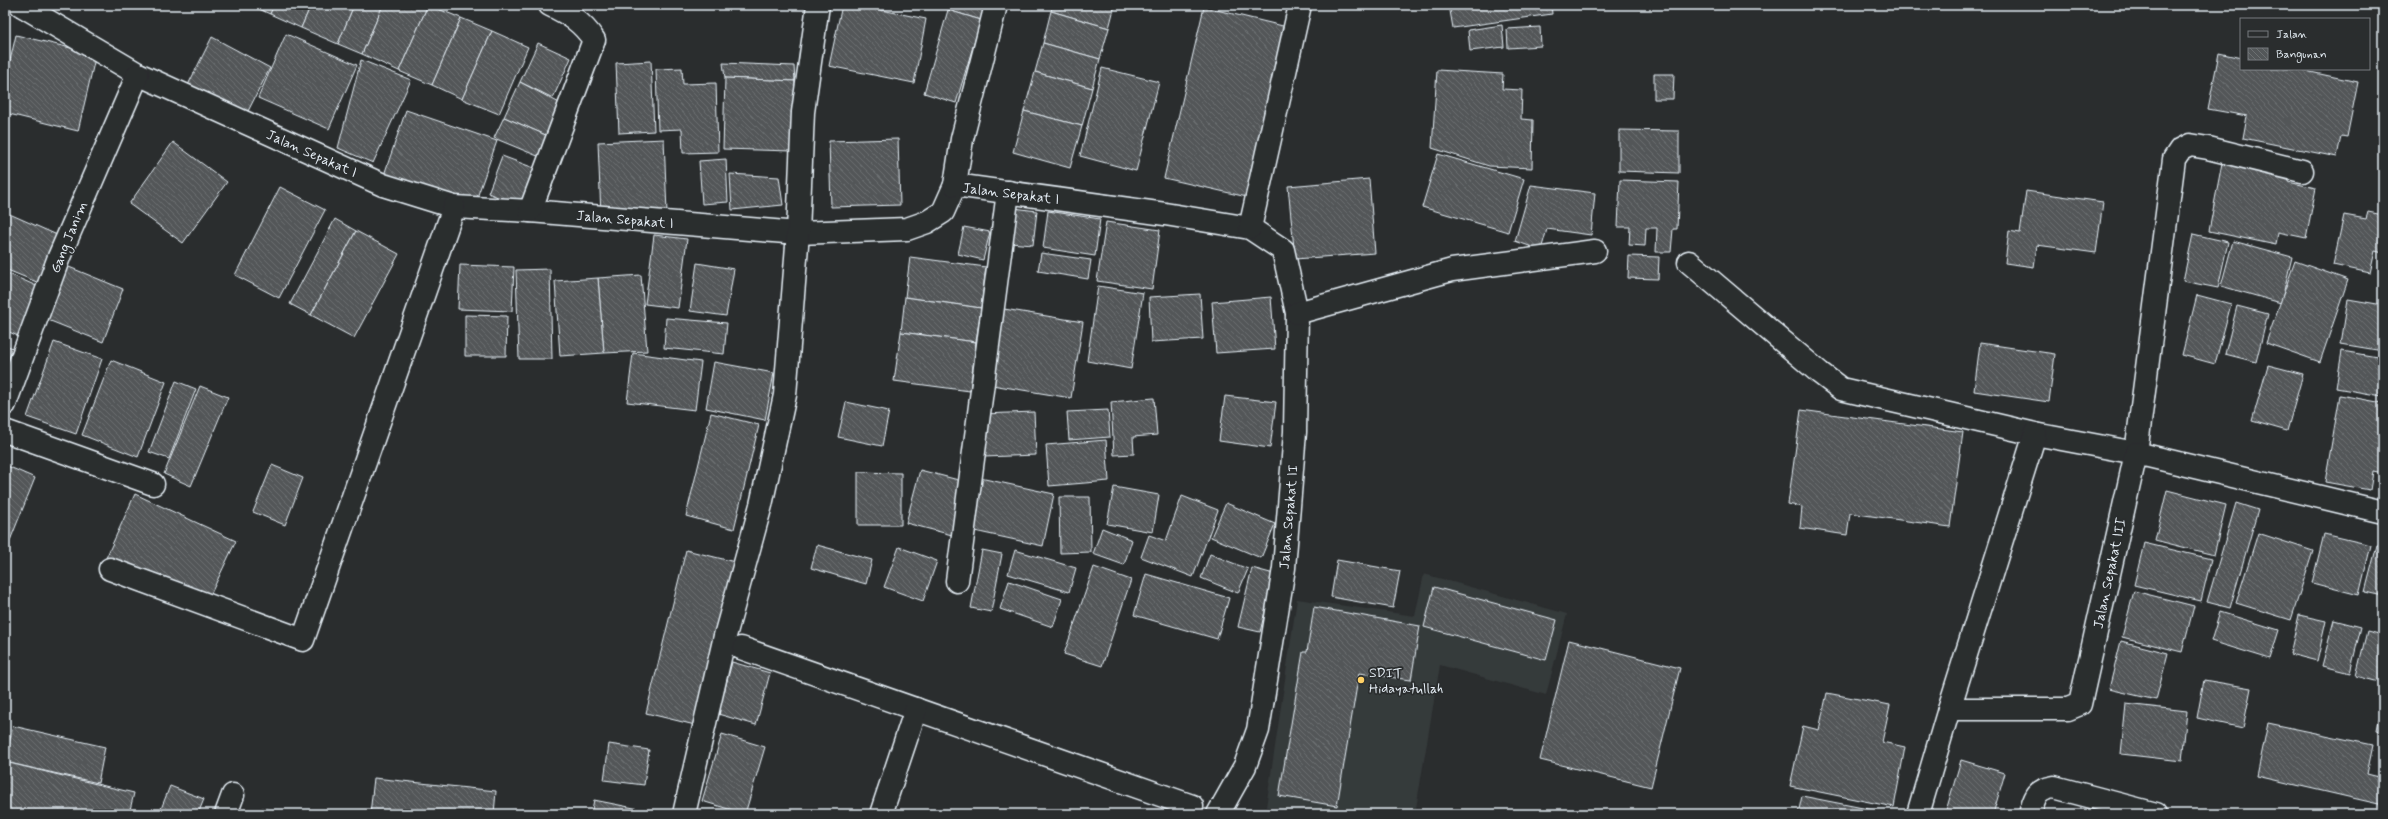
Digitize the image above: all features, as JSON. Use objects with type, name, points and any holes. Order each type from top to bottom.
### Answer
[{"type":"street","name":"Jalan Sepakat I","points":[[21,5],[138,74],[383,185],[454,207],[530,211],[798,233],[907,229],[927,222],[943,212],[955,185],[1166,214],[1250,228]]},
{"type":"street","points":[[530,211],[594,40],[585,26],[567,13],[550,5]]},
{"type":"street","points":[[684,814],[726,636],[760,505],[785,395],[798,233],[803,112],[818,5]]},
{"type":"street","points":[[955,185],[962,139],[996,5]]},
{"type":"street","points":[[1250,228],[1300,5]]},
{"type":"street","name":"Gang Janim","points":[[5,404],[59,257],[138,74]]},
{"type":"street","points":[[2136,453],[2174,159],[2180,150],[2190,146],[2302,171]]},
{"type":"street","points":[[956,581],[1008,192]]},
{"type":"street","points":[[110,569],[303,640],[454,207]]},
{"type":"street","name":"Jalan Sepakat II","points":[[1218,814],[1245,766],[1258,730],[1284,568],[1295,432],[1297,314],[1283,250],[1250,228]]},
{"type":"street","points":[[1297,314],[1452,270],[1595,251]]},
{"type":"street","points":[[1689,262],[1841,389],[2035,434],[2136,453],[2383,512]]},
{"type":"street","points":[[5,430],[153,484]]},
{"type":"street","points":[[1918,814],[1949,709],[2035,434]]},
{"type":"street","name":"Jalan Sepakat III","points":[[1949,709],[2068,710],[2080,704],[2136,453]]},
{"type":"street","points":[[741,648],[1192,806]]},
{"type":"street","points":[[881,814],[916,709]]},
{"type":"street","points":[[2030,814],[2036,796],[2043,788],[2054,787],[2156,814]]},
{"type":"shaded area","name":"SDIT Hidayatullah","points":[[1424,574],[1567,614],[1546,695],[1440,665],[1415,814],[1305,814],[1266,807],[1297,599],[1415,616]]},
{"type":"building","points":[[250,5],[274,5],[270,14]]},
{"type":"building","points":[[274,5],[311,5],[301,28],[270,14]]},
{"type":"building","points":[[311,5],[354,5],[338,44],[301,28]]},
{"type":"building","points":[[354,5],[383,5],[362,54],[338,44]]},
{"type":"building","points":[[383,5],[428,5],[399,71],[362,54]]},
{"type":"building","points":[[428,5],[461,18],[432,85],[399,71]]},
{"type":"building","points":[[842,5],[857,5],[926,19],[914,83],[829,66]]},
{"type":"building","points":[[950,5],[985,5],[981,20],[948,10]]},
{"type":"building","points":[[1053,5],[1115,5],[1109,28],[1051,11]]},
{"type":"building","points":[[1345,5],[1431,5],[1431,8]]},
{"type":"building","points":[[1449,5],[1551,5],[1552,14],[1453,28]]},
{"type":"building","points":[[1204,7],[1287,27],[1247,197],[1164,178]]},
{"type":"building","points":[[948,10],[981,20],[956,103],[924,93]]},
{"type":"building","points":[[1051,11],[1109,28],[1100,59],[1043,43]]},
{"type":"building","points":[[461,18],[492,31],[462,99],[432,85]]},
{"type":"building","points":[[1502,25],[1504,47],[1470,51],[1468,30]]},
{"type":"building","points":[[1540,27],[1541,46],[1508,48],[1507,29]]},
{"type":"building","points":[[492,31],[528,47],[499,114],[462,99]]},
{"type":"building","points":[[286,34],[357,65],[329,129],[258,98]]},
{"type":"building","points":[[16,35],[96,54],[78,131],[5,113],[5,82]]},
{"type":"building","points":[[212,37],[270,68],[245,117],[187,87]]},
{"type":"building","points":[[538,43],[571,58],[553,98],[520,82]]},
{"type":"building","points":[[1043,43],[1100,59],[1092,88],[1035,72]]},
{"type":"building","points":[[2219,53],[2240,58],[2240,70],[2301,70],[2358,82],[2347,137],[2341,136],[2337,157],[2243,138],[2247,116],[2208,109]]},
{"type":"building","points":[[361,60],[411,80],[373,163],[338,148]]},
{"type":"building","points":[[651,61],[654,131],[619,133],[616,63]]},
{"type":"building","points":[[723,63],[794,66],[795,81],[725,78]]},
{"type":"building","points":[[682,68],[683,84],[716,83],[718,152],[683,153],[682,129],[658,130],[656,69]]},
{"type":"building","points":[[1102,68],[1159,82],[1136,171],[1080,156]]},
{"type":"building","points":[[1437,70],[1503,74],[1502,89],[1522,90],[1521,119],[1533,120],[1532,168],[1489,166],[1432,148]]},
{"type":"building","points":[[1035,72],[1092,88],[1082,126],[1024,111]]},
{"type":"building","points":[[1654,74],[1674,74],[1673,99],[1654,99]]},
{"type":"building","points":[[725,78],[795,81],[792,151],[723,149]]},
{"type":"building","points":[[520,82],[565,106],[548,136],[504,117]]},
{"type":"building","points":[[406,110],[497,141],[474,206],[384,175]]},
{"type":"building","points":[[1024,111],[1082,126],[1070,168],[1013,152]]},
{"type":"building","points":[[504,117],[548,136],[540,157],[494,138]]},
{"type":"building","points":[[1619,130],[1679,131],[1679,173],[1619,171]]},
{"type":"building","points":[[664,139],[667,213],[601,216],[598,142]]},
{"type":"building","points":[[898,139],[900,205],[831,207],[829,141]]},
{"type":"building","points":[[173,142],[227,182],[183,243],[129,204]]},
{"type":"building","points":[[1438,154],[1524,179],[1508,232],[1422,207]]},
{"type":"building","points":[[502,156],[534,168],[520,206],[488,193]]},
{"type":"building","points":[[726,159],[728,202],[702,204],[699,161]]},
{"type":"building","points":[[2222,163],[2289,177],[2288,182],[2316,188],[2306,238],[2278,232],[2276,245],[2209,231]]},
{"type":"building","points":[[730,174],[779,177],[783,205],[732,210]]},
{"type":"building","points":[[1369,179],[1375,253],[1295,259],[1288,186]]},
{"type":"building","points":[[1620,180],[1679,182],[1677,229],[1673,229],[1671,252],[1656,252],[1657,228],[1646,228],[1645,246],[1629,245],[1630,227],[1618,227]]},
{"type":"building","points":[[1531,185],[1595,193],[1591,235],[1547,229],[1541,250],[1515,241]]},
{"type":"building","points":[[280,187],[325,210],[279,298],[235,275]]},
{"type":"building","points":[[2026,191],[2103,202],[2096,253],[2037,245],[2034,267],[2005,263],[2009,231],[2020,233]]},
{"type":"building","points":[[1014,208],[1037,211],[1033,245],[1010,243]]},
{"type":"building","points":[[1048,211],[1100,219],[1095,256],[1043,248]]},
{"type":"building","points":[[5,212],[64,238],[44,285],[5,269]]},
{"type":"building","points":[[2368,212],[2383,215],[2383,253],[2375,251],[2370,273],[2333,265],[2344,215],[2366,219]]},
{"type":"building","points":[[335,219],[356,231],[311,315],[290,304]]},
{"type":"building","points":[[1106,222],[1160,230],[1152,289],[1097,281]]},
{"type":"building","points":[[964,227],[990,232],[983,260],[958,254]]},
{"type":"building","points":[[356,231],[399,254],[354,338],[311,315]]},
{"type":"building","points":[[2193,234],[2228,242],[2218,288],[2183,281]]},
{"type":"building","points":[[654,235],[687,239],[678,308],[645,304]]},
{"type":"building","points":[[2233,241],[2292,257],[2281,303],[2221,286]]},
{"type":"building","points":[[1041,253],[1091,260],[1088,279],[1038,271]]},
{"type":"building","points":[[1629,256],[1659,257],[1658,279],[1628,278]]},
{"type":"building","points":[[910,257],[986,267],[981,308],[905,297]]},
{"type":"building","points":[[2295,261],[2348,280],[2320,362],[2266,343]]},
{"type":"building","points":[[697,263],[734,269],[726,316],[690,311]]},
{"type":"building","points":[[64,265],[123,289],[103,342],[43,318]]},
{"type":"building","points":[[460,265],[514,267],[512,311],[458,309]]},
{"type":"building","points":[[550,269],[552,359],[519,359],[516,270]]},
{"type":"building","points":[[5,272],[41,288],[20,337],[5,330]]},
{"type":"building","points":[[641,275],[647,351],[604,353],[598,278]]},
{"type":"building","points":[[598,278],[604,353],[560,356],[555,281]]},
{"type":"building","points":[[1098,286],[1143,293],[1131,369],[1087,361]]},
{"type":"building","points":[[1200,294],[1203,339],[1151,342],[1149,297]]},
{"type":"building","points":[[2197,295],[2231,304],[2215,364],[2182,355]]},
{"type":"building","points":[[905,297],[981,308],[976,342],[901,332]]},
{"type":"building","points":[[1271,297],[1275,349],[1216,353],[1212,302]]},
{"type":"building","points":[[2348,299],[2383,305],[2383,351],[2341,344]]},
{"type":"building","points":[[2237,306],[2268,314],[2256,362],[2225,354]]},
{"type":"building","points":[[1004,309],[1083,322],[1071,398],[992,385]]},
{"type":"building","points":[[465,315],[507,316],[506,356],[465,356]]},
{"type":"building","points":[[666,318],[727,323],[724,354],[664,348]]},
{"type":"building","points":[[901,332],[976,342],[970,391],[894,381]]},
{"type":"building","points":[[54,342],[102,359],[76,434],[27,417]]},
{"type":"building","points":[[1980,343],[2055,354],[2049,402],[1974,391]]},
{"type":"building","points":[[5,345],[18,350],[5,381]]},
{"type":"building","points":[[2342,351],[2383,358],[2382,396],[2336,388]]},
{"type":"building","points":[[633,353],[701,362],[695,410],[627,402]]},
{"type":"building","points":[[111,360],[166,382],[138,457],[82,435]]},
{"type":"building","points":[[714,362],[774,373],[765,420],[706,408]]},
{"type":"building","points":[[2268,365],[2303,374],[2287,431],[2252,421]]},
{"type":"building","points":[[176,381],[196,389],[169,459],[149,452]]},
{"type":"building","points":[[200,386],[228,397],[191,486],[164,474]]},
{"type":"building","points":[[2340,395],[2383,403],[2380,436],[2383,436],[2383,474],[2373,472],[2370,490],[2325,482]]},
{"type":"building","points":[[1225,396],[1276,402],[1270,448],[1219,441]]},
{"type":"building","points":[[1154,398],[1157,435],[1133,437],[1134,454],[1114,455],[1111,402]]},
{"type":"building","points":[[846,402],[889,411],[882,446],[838,437]]},
{"type":"building","points":[[1108,410],[1110,437],[1069,440],[1067,412]]},
{"type":"building","points":[[1801,410],[1963,432],[1950,527],[1850,513],[1847,535],[1800,528],[1802,507],[1788,504]]},
{"type":"building","points":[[1034,412],[1036,455],[984,457],[983,414]]},
{"type":"building","points":[[711,413],[759,425],[734,529],[686,516]]},
{"type":"building","points":[[1106,440],[1109,481],[1049,486],[1046,445]]},
{"type":"building","points":[[5,465],[35,478],[9,543],[5,542]]},
{"type":"building","points":[[272,465],[303,478],[285,525],[253,512]]},
{"type":"building","points":[[920,470],[966,482],[952,535],[906,523]]},
{"type":"building","points":[[858,472],[901,473],[901,525],[858,525]]},
{"type":"building","points":[[980,478],[1054,494],[1043,546],[970,530]]},
{"type":"building","points":[[1114,487],[1159,495],[1153,532],[1107,524]]},
{"type":"building","points":[[2167,490],[2226,505],[2214,555],[2155,540]]},
{"type":"building","points":[[135,494],[236,541],[206,604],[106,558]]},
{"type":"building","points":[[1182,496],[1218,510],[1193,577],[1141,557],[1149,535],[1166,541]]},
{"type":"building","points":[[1059,497],[1090,497],[1091,552],[1060,553]]},
{"type":"building","points":[[1226,503],[1275,524],[1261,558],[1211,537]]},
{"type":"building","points":[[2236,503],[2258,510],[2230,608],[2207,602]]},
{"type":"building","points":[[1102,528],[1132,540],[1124,565],[1093,554]]},
{"type":"building","points":[[2258,533],[2313,551],[2291,620],[2236,603]]},
{"type":"building","points":[[2324,534],[2371,545],[2359,595],[2312,583]]},
{"type":"building","points":[[2144,543],[2211,559],[2201,601],[2134,585]]},
{"type":"building","points":[[817,545],[872,560],[866,584],[811,568]]},
{"type":"building","points":[[2377,545],[2383,547],[2383,596],[2365,592]]},
{"type":"building","points":[[899,547],[937,561],[923,601],[884,587]]},
{"type":"building","points":[[686,550],[735,562],[695,725],[646,713]]},
{"type":"building","points":[[982,550],[1002,554],[991,612],[971,608]]},
{"type":"building","points":[[1015,550],[1076,568],[1069,592],[1008,574]]},
{"type":"building","points":[[1210,554],[1248,569],[1238,593],[1201,578]]},
{"type":"building","points":[[1337,560],[1400,571],[1393,608],[1331,597]]},
{"type":"building","points":[[1094,567],[1131,580],[1102,666],[1064,654]]},
{"type":"building","points":[[1252,568],[1274,574],[1260,632],[1238,627]]},
{"type":"building","points":[[1146,574],[1229,598],[1217,639],[1134,615]]},
{"type":"building","points":[[1009,581],[1062,599],[1053,627],[1000,609]]},
{"type":"building","points":[[1434,587],[1557,620],[1546,660],[1424,627]]},
{"type":"building","points":[[2134,591],[2194,606],[2182,652],[2122,637]]},
{"type":"building","points":[[1314,607],[1420,626],[1411,680],[1359,673],[1337,806],[1279,796],[1303,652],[1307,652]]},
{"type":"building","points":[[2220,612],[2279,630],[2270,659],[2211,641]]},
{"type":"building","points":[[2299,615],[2326,621],[2317,661],[2290,654]]},
{"type":"building","points":[[2334,620],[2361,627],[2350,673],[2322,666]]},
{"type":"building","points":[[2367,631],[2383,635],[2383,683],[2356,676]]},
{"type":"building","points":[[1569,640],[1680,668],[1651,787],[1540,760]]},
{"type":"building","points":[[2121,641],[2168,653],[2156,700],[2109,689]]},
{"type":"building","points":[[732,662],[770,673],[756,725],[718,714]]},
{"type":"building","points":[[2204,680],[2251,688],[2243,728],[2197,718]]},
{"type":"building","points":[[1827,693],[1890,705],[1882,742],[1905,747],[1894,807],[1790,786],[1803,726],[1819,730]]},
{"type":"building","points":[[2383,700],[2383,733],[2376,731]]},
{"type":"building","points":[[2126,704],[2187,711],[2182,761],[2121,754]]},
{"type":"building","points":[[2268,723],[2373,745],[2367,774],[2383,778],[2383,805],[2257,776]]},
{"type":"building","points":[[13,726],[105,747],[98,783],[5,762]]},
{"type":"building","points":[[722,734],[765,747],[745,814],[702,801]]},
{"type":"building","points":[[609,744],[649,750],[644,785],[604,780]]},
{"type":"building","points":[[1961,760],[2005,773],[1993,814],[1945,814]]},
{"type":"building","points":[[5,762],[134,793],[129,814],[5,814]]},
{"type":"building","points":[[374,778],[496,791],[494,814],[370,814]]},
{"type":"building","points":[[170,786],[204,799],[198,814],[159,814]]},
{"type":"building","points":[[1802,796],[1878,811],[1878,814],[1798,814]]},
{"type":"building","points":[[594,800],[644,810],[643,814],[591,814]]},
{"type":"building","points":[[262,808],[289,814],[261,814]]},
{"type":"place","name":"SDIT Hidayatullah","points":[[1361,680]]}]
